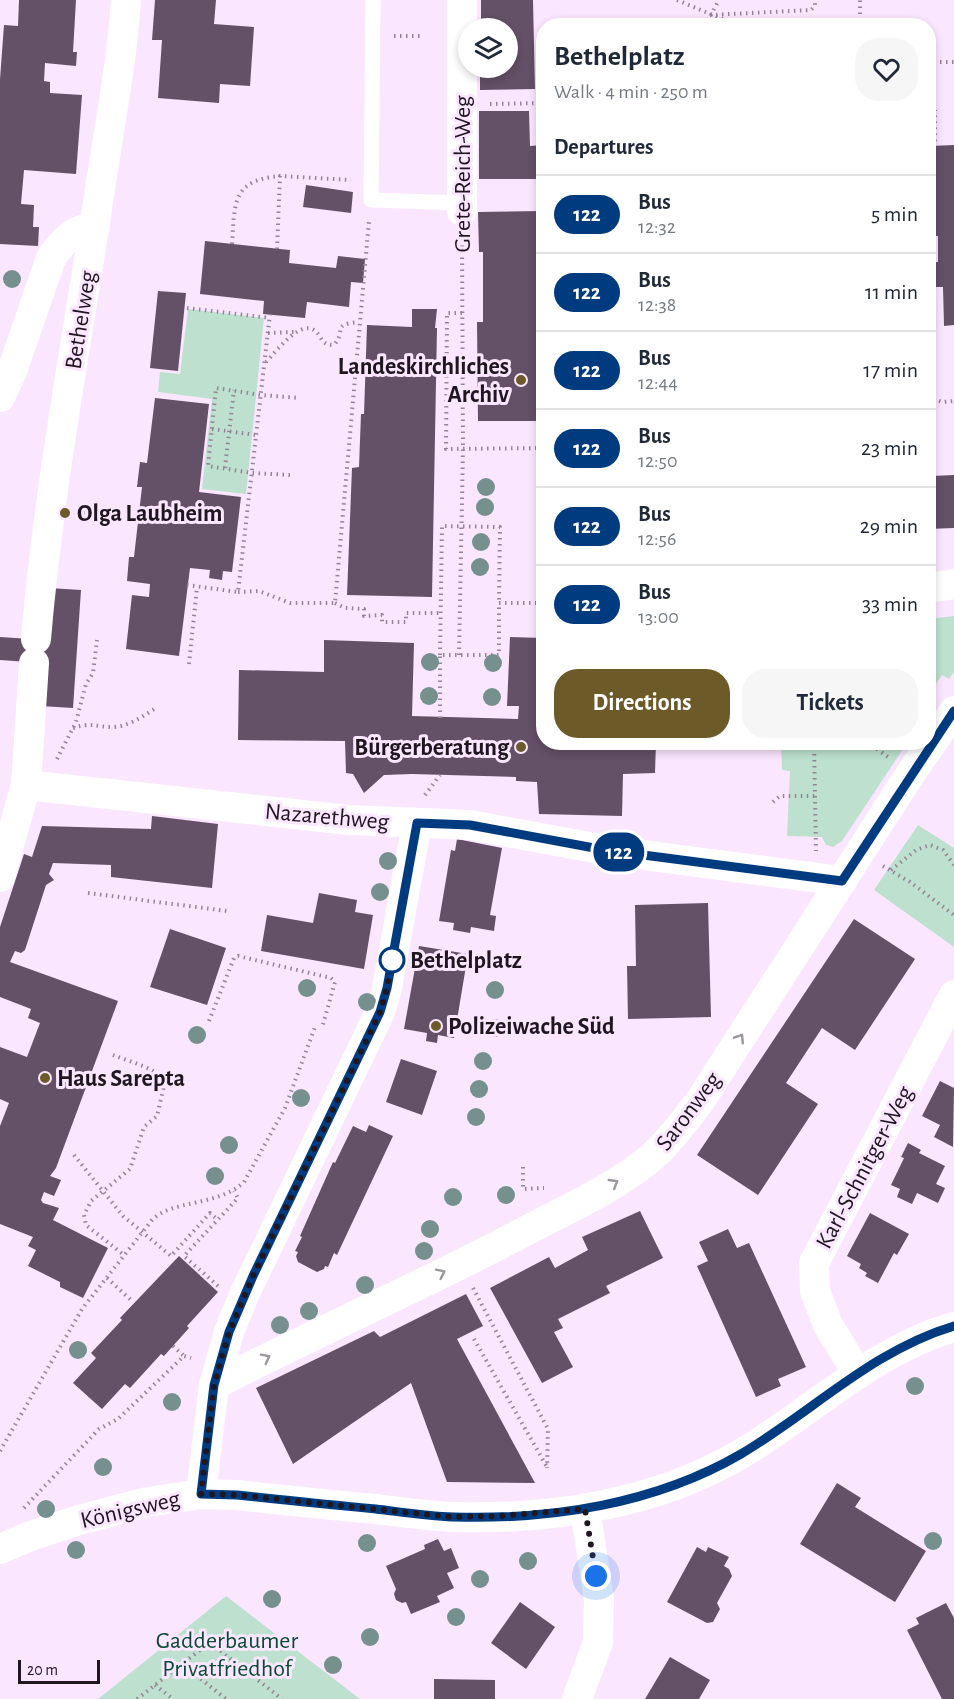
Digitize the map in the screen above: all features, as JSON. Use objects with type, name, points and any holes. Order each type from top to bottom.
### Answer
[{"type":"street","name":"Bethelweg","points":[[0,877],[20,802],[49,509],[119,63],[126,0]]},
{"type":"street","name":"Grete-Reich-Weg","points":[[462,0],[462,207]]},
{"type":"street","points":[[0,397],[12,371],[51,258],[74,231],[94,227]]},
{"type":"street","points":[[936,587],[954,584]]},
{"type":"street","name":"Saronweg","points":[[936,738],[954,711]]},
{"type":"street","name":"Saronweg","points":[[216,1375],[333,1324],[460,1264],[583,1201],[626,1176],[654,1155],[677,1131],[700,1101],[829,880],[860,854],[928,750]]},
{"type":"street","name":"Nazarethweg","points":[[20,802],[470,825],[605,850],[829,880]]},
{"type":"street","name":"Königsweg","points":[[1,1548],[79,1520],[147,1502],[201,1494],[216,1375],[245,1293],[380,1012],[387,988],[417,823]]},
{"type":"street","name":"Karl-Schnitger-Weg","points":[[858,1374],[828,1325],[814,1291],[814,1263],[954,996]]},
{"type":"street","points":[[201,1494],[237,1495],[452,1517],[508,1516],[585,1509],[665,1488],[730,1459],[773,1433],[858,1374],[907,1346],[954,1326]]},
{"type":"street","points":[[577,1699],[598,1642],[599,1599],[585,1509]]},
{"type":"lane","points":[[373,0],[371,200],[462,207]]},
{"type":"path","points":[[677,0],[718,18]]},
{"type":"path","points":[[709,18],[719,0]]},
{"type":"path","points":[[710,15],[811,10],[815,6],[815,0]]},
{"type":"path","points":[[860,0],[860,18]]},
{"type":"path","points":[[384,35],[420,36]]},
{"type":"path","points":[[936,62],[954,62]]},
{"type":"path","points":[[498,104],[536,103]]},
{"type":"path","points":[[232,244],[238,194],[256,180],[280,176],[370,181]]},
{"type":"path","points":[[277,249],[280,176]]},
{"type":"path","points":[[335,603],[358,322],[371,200]]},
{"type":"path","name":"Grete-Reich-Weg","points":[[459,655],[463,449],[462,207]]},
{"type":"path","points":[[187,308],[270,316],[238,592]]},
{"type":"path","points":[[462,313],[447,312],[446,449],[536,448]]},
{"type":"path","points":[[268,333],[313,329],[322,342],[334,345],[344,323],[358,322]]},
{"type":"path","points":[[264,363],[296,332]]},
{"type":"path","points":[[290,475],[208,466],[216,388],[300,398]]},
{"type":"path","points":[[225,468],[234,390]]},
{"type":"path","points":[[936,398],[951,402],[954,406]]},
{"type":"path","points":[[212,429],[256,435]]},
{"type":"path","points":[[49,509],[138,518]]},
{"type":"path","points":[[440,656],[499,655],[500,526],[442,526],[440,656],[440,718]]},
{"type":"path","points":[[188,585],[238,592],[259,591],[290,603],[335,603],[345,608],[364,609],[364,616],[382,615],[382,622],[406,622],[406,613],[441,613]]},
{"type":"path","points":[[189,664],[197,587]]},
{"type":"path","points":[[499,603],[536,603]]},
{"type":"path","points":[[20,802],[60,756],[73,729],[86,684],[93,673],[97,640]]},
{"type":"path","points":[[73,729],[93,724],[113,728],[127,724],[157,707]]},
{"type":"path","points":[[814,750],[815,796],[829,880]]},
{"type":"path","points":[[878,750],[892,760]]},
{"type":"path","points":[[772,802],[780,796],[815,796]]},
{"type":"path","points":[[891,870],[916,850],[930,845],[943,850],[954,865]]},
{"type":"path","points":[[860,854],[891,870],[954,915]]},
{"type":"path","points":[[88,893],[227,911]]},
{"type":"path","points":[[209,1022],[234,958],[238,956],[331,978],[334,982],[322,1028]]},
{"type":"path","points":[[0,1451],[82,1309],[141,1232],[157,1215],[163,1212],[234,1191],[244,1182],[285,1108],[315,1027]]},
{"type":"path","points":[[113,1055],[149,1069],[161,1076],[165,1082],[157,1116],[144,1127],[130,1169],[91,1201],[86,1208],[84,1220],[86,1225],[124,1255]]},
{"type":"path","points":[[74,1155],[123,1216],[171,1256],[210,1213],[218,1220]]},
{"type":"path","points":[[523,1167],[522,1190],[551,1188]]},
{"type":"path","points":[[234,1191],[238,1198],[184,1256],[219,1287],[245,1293]]},
{"type":"path","points":[[460,1264],[548,1429],[547,1468],[474,1339]]},
{"type":"path","points":[[107,1278],[132,1301]]},
{"type":"path","points":[[173,1346],[184,1356],[216,1375]]},
{"type":"path","points":[[1,1548],[10,1521],[99,1429],[118,1419],[184,1356]]},
{"type":"path","points":[[137,1699],[204,1647],[218,1649],[282,1699]]},
{"type":"path","points":[[182,1664],[226,1699]]},
{"type":"path","points":[[155,1685],[173,1699]]},
{"type":"green space","points":[[188,309],[264,318],[246,494],[202,489],[212,399],[158,392],[160,372],[180,374]]},
{"type":"green space","points":[[954,616],[954,672],[949,679],[942,675],[936,684],[936,618]]},
{"type":"green space","points":[[781,750],[902,750],[842,841],[833,847],[826,845],[822,837],[787,836],[790,771],[782,770]]},
{"type":"green space","points":[[918,825],[954,848],[954,947],[874,890]]},
{"type":"green space","name":"Gadderbaumer Privatfriedhof","points":[[226,1596],[360,1699],[98,1699]]},
{"type":"building","points":[[19,0],[76,0],[73,52],[77,52],[76,66],[45,63],[44,81],[50,82],[50,93],[82,95],[76,174],[24,170],[21,204],[34,205],[33,227],[39,227],[38,246],[0,244],[0,79],[4,25],[18,26]]},
{"type":"building","points":[[155,0],[216,0],[214,24],[254,27],[250,86],[220,84],[219,103],[158,98],[162,40],[152,40]]},
{"type":"building","points":[[481,0],[533,0],[535,89],[480,90],[480,78],[518,78],[518,18],[481,18]]},
{"type":"building","points":[[479,111],[529,111],[530,146],[536,146],[536,179],[479,179]]},
{"type":"building","points":[[954,145],[954,325],[944,326],[943,287],[936,287],[938,236],[936,236],[936,146]]},
{"type":"building","points":[[306,185],[353,192],[351,213],[303,207]]},
{"type":"building","points":[[536,211],[536,421],[478,421],[477,322],[483,322],[483,252],[479,252],[478,212]]},
{"type":"building","points":[[205,241],[290,250],[289,263],[336,268],[338,256],[365,259],[363,283],[351,282],[349,307],[307,302],[305,318],[263,314],[264,301],[200,294]]},
{"type":"building","points":[[158,291],[186,293],[178,371],[150,368]]},
{"type":"building","points":[[412,309],[437,309],[432,597],[347,595],[352,468],[359,467],[361,414],[364,414],[367,325],[412,327]]},
{"type":"building","points":[[155,398],[209,404],[199,492],[241,497],[232,572],[223,571],[222,580],[209,578],[210,570],[190,568],[179,656],[126,649],[132,595],[149,597],[150,584],[127,581],[129,557],[134,557],[142,487],[137,487],[140,462],[147,463]]},
{"type":"building","points":[[954,475],[954,528],[936,529],[936,476]]},
{"type":"building","points":[[49,588],[81,590],[73,708],[40,706],[43,663],[0,660],[0,637],[46,640]]},
{"type":"building","points":[[510,637],[536,638],[536,750],[656,750],[655,773],[623,774],[622,816],[539,814],[537,782],[516,781],[516,777],[384,775],[364,793],[353,774],[346,773],[345,741],[238,740],[239,670],[324,672],[324,640],[414,643],[412,716],[518,719],[519,706],[507,706]]},
{"type":"building","name":"Haus Sarepta","points":[[152,816],[218,824],[212,888],[111,877],[111,865],[53,863],[49,874],[54,880],[46,885],[25,950],[21,953],[15,951],[10,962],[118,1001],[56,1168],[50,1176],[61,1180],[54,1196],[44,1192],[41,1200],[43,1203],[59,1208],[53,1220],[108,1248],[83,1298],[60,1287],[60,1282],[28,1266],[36,1250],[28,1246],[33,1237],[0,1224],[0,1126],[9,1103],[0,1099],[0,1047],[27,1057],[40,1023],[28,1018],[31,1009],[0,997],[0,927],[24,854],[32,857],[42,826],[151,829]]},
{"type":"building","points":[[457,839],[502,848],[490,915],[496,916],[494,931],[471,927],[470,933],[453,930],[454,923],[439,921],[451,850],[455,851]]},
{"type":"building","points":[[319,893],[357,900],[355,912],[373,915],[364,969],[261,951],[267,915],[313,923]]},
{"type":"building","points":[[708,903],[711,1017],[628,1019],[627,966],[636,966],[635,905]]},
{"type":"building","points":[[854,919],[915,959],[855,1050],[822,1028],[786,1083],[818,1104],[758,1195],[697,1155]]},
{"type":"building","points":[[170,929],[226,948],[207,1005],[150,987]]},
{"type":"building","points":[[419,946],[468,954],[454,1038],[438,1035],[437,1043],[426,1041],[427,1033],[404,1029]]},
{"type":"building","points":[[401,1059],[437,1071],[422,1115],[386,1102]]},
{"type":"building","points":[[940,1081],[954,1088],[953,1147],[934,1137],[940,1125],[922,1116]]},
{"type":"building","points":[[369,1125],[393,1136],[337,1255],[334,1253],[328,1267],[325,1266],[317,1272],[298,1262],[296,1256],[298,1252],[295,1251],[302,1237],[300,1236],[333,1162],[335,1163],[353,1126],[366,1132]]},
{"type":"building","points":[[908,1143],[921,1150],[919,1153],[945,1166],[936,1184],[945,1188],[938,1203],[917,1193],[912,1204],[897,1197],[900,1189],[891,1185],[904,1158],[901,1157]]},
{"type":"building","points":[[640,1211],[663,1258],[606,1286],[610,1293],[558,1319],[563,1328],[554,1332],[573,1367],[542,1383],[490,1288],[549,1257],[555,1268],[588,1250],[582,1237]]},
{"type":"building","points":[[870,1213],[909,1234],[897,1255],[894,1253],[878,1283],[865,1276],[867,1273],[859,1268],[861,1264],[847,1256]]},
{"type":"building","points":[[728,1229],[737,1248],[749,1243],[806,1367],[778,1379],[781,1386],[756,1397],[697,1266],[708,1261],[699,1242]]},
{"type":"building","points":[[179,1256],[218,1292],[164,1356],[161,1354],[130,1388],[125,1384],[102,1409],[73,1383],[96,1358],[91,1353],[122,1320],[120,1318]]},
{"type":"building","points":[[466,1294],[483,1326],[457,1339],[535,1483],[447,1482],[411,1383],[293,1464],[256,1388],[374,1331],[380,1337]]},
{"type":"building","points":[[837,1483],[861,1498],[855,1507],[926,1551],[895,1602],[800,1544]]},
{"type":"building","points":[[438,1539],[444,1551],[451,1548],[459,1568],[447,1573],[454,1588],[437,1596],[440,1602],[411,1614],[406,1602],[396,1600],[394,1594],[396,1589],[386,1566],[425,1549],[424,1545]]},
{"type":"building","points":[[697,1547],[706,1552],[708,1547],[729,1557],[724,1566],[729,1569],[732,1576],[717,1603],[720,1609],[713,1622],[707,1623],[667,1602]]},
{"type":"building","points":[[520,1602],[555,1627],[526,1669],[491,1643]]},
{"type":"building","points":[[946,1603],[954,1618],[954,1699],[942,1699],[907,1630],[919,1624],[916,1618]]},
{"type":"building","points":[[670,1657],[710,1680],[699,1699],[645,1699]]},
{"type":"building","points":[[434,1679],[495,1680],[495,1699],[434,1699]]},
{"type":"bus line","name":"122","points":[[936,737],[954,711]]},
{"type":"bus line","name":"122","points":[[927,750],[842,881],[670,860],[527,837],[470,825],[417,823],[387,988],[380,1012],[245,1293],[218,1366],[201,1494],[237,1495],[452,1517],[585,1509],[665,1488],[700,1474],[740,1454],[858,1374],[907,1346],[954,1326]]},
{"type":"place","name":"Landeskirchliches Archiv","points":[[521,380]]},
{"type":"place","name":"Olga Laubheim","points":[[65,513]]},
{"type":"place","name":"Bürgerberatung","points":[[521,747]]},
{"type":"place","name":"Bethelplatz","points":[[392,960]]},
{"type":"place","name":"Polizeiwache Süd","points":[[436,1026]]},
{"type":"place","name":"Haus Sarepta","points":[[45,1078]]},
{"type":"route","points":[[392,960],[380,1012],[253,1276],[229,1332],[214,1385],[201,1494],[237,1495],[452,1517],[585,1509],[596,1576]]}]
